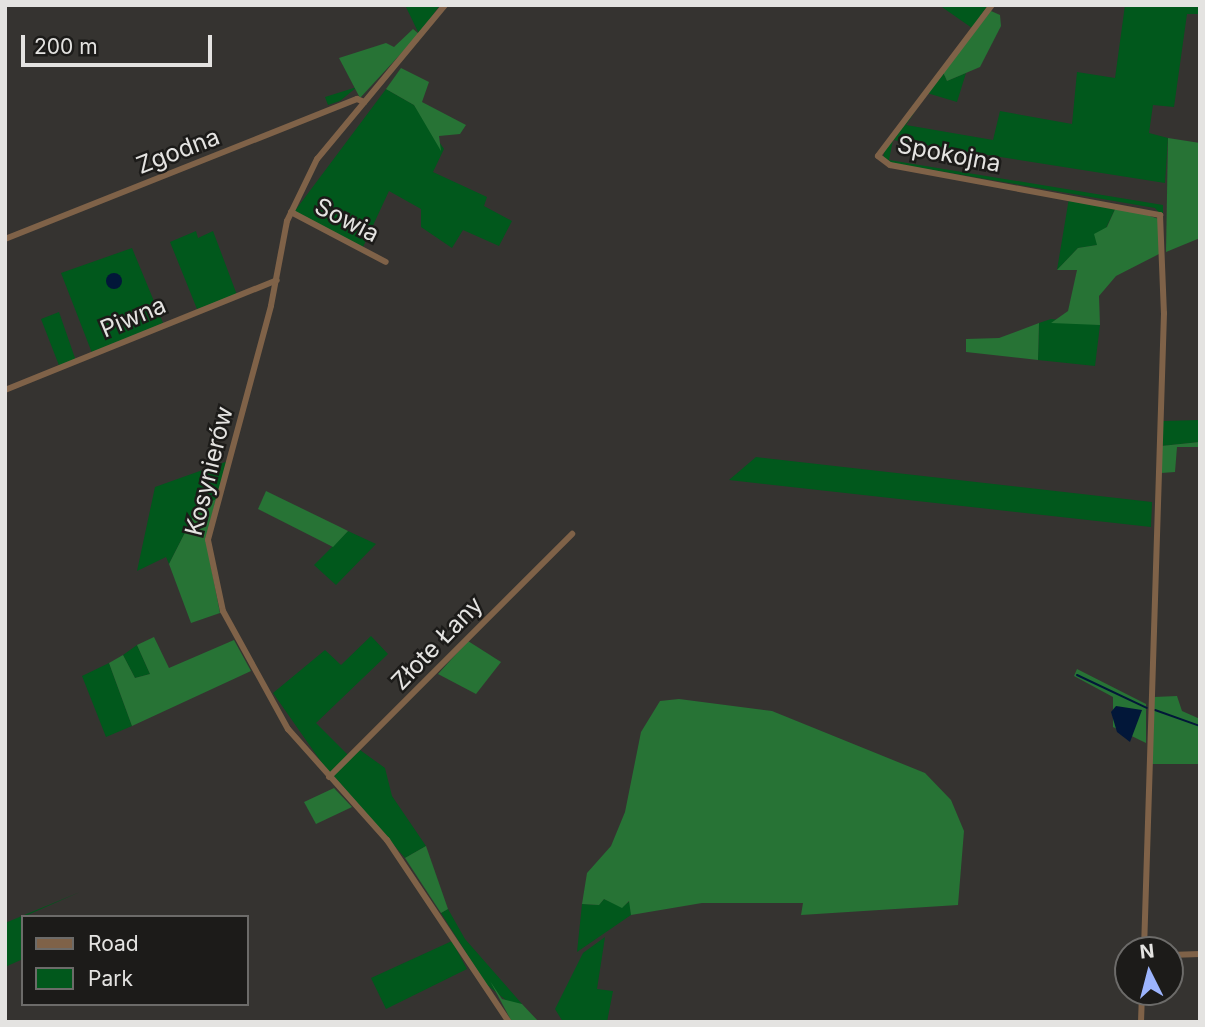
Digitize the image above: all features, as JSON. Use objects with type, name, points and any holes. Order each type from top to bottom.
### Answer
[{"type":"street","name":"Kosynierów","points":[[445,5],[317,159],[291,212],[277,280],[208,540],[223,611],[288,729],[387,840],[509,1022]]},
{"type":"street","name":"Spokojna","points":[[992,5],[878,156],[883,162],[1153,209],[1160,215],[1164,254],[1144,936]]},
{"type":"street","name":"Zgodna","points":[[5,239],[357,99],[364,102]]},
{"type":"street","name":"Sowia","points":[[291,212],[386,261]]},
{"type":"street","name":"Piwna","points":[[5,390],[277,280]]},
{"type":"street","name":"Złote Łany","points":[[329,777],[572,534]]},
{"type":"green space","points":[[405,5],[440,5],[419,34]]},
{"type":"green space","points":[[939,5],[988,5],[972,28]]},
{"type":"green space","points":[[1125,5],[1200,5],[1200,14],[1187,14],[1174,107],[1153,105],[1149,133],[1168,138],[1165,183],[893,140],[889,160],[1163,205],[1163,217],[1155,208],[886,162],[883,158],[886,145],[943,72],[947,81],[966,73],[957,102],[927,93],[906,125],[993,140],[1000,111],[1072,124],[1077,72],[1115,78]]},
{"type":"green space","points":[[991,11],[1000,15],[1001,26],[980,67],[947,81],[943,72]]},
{"type":"green space","points":[[413,29],[419,34],[360,98],[339,58],[386,43],[394,47]]},
{"type":"green space","points":[[401,68],[429,82],[422,102],[466,125],[460,134],[439,136],[441,151],[414,105],[386,89]]},
{"type":"green space","points":[[357,87],[340,101],[328,105],[325,97]]},
{"type":"green space","points":[[386,89],[414,105],[444,149],[433,172],[487,197],[484,206],[512,221],[499,246],[463,230],[452,248],[421,227],[421,209],[389,191],[363,247],[294,212]]},
{"type":"green space","points":[[1168,138],[1200,143],[1200,238],[1166,252]]},
{"type":"green space","points":[[1069,198],[1117,205],[1098,245],[1078,248],[1057,270]]},
{"type":"green space","points":[[1117,205],[1159,219],[1161,253],[1116,276],[1099,296],[1100,325],[1051,323],[1068,311],[1077,270],[1057,270],[1078,248],[1097,245],[1094,234],[1107,227]]},
{"type":"green space","points":[[196,231],[198,238],[213,231],[237,295],[197,309],[170,242]]},
{"type":"green space","points":[[132,248],[163,323],[92,353],[61,273]]},
{"type":"green space","points":[[59,312],[76,361],[60,368],[41,319]]},
{"type":"green space","points":[[1051,319],[1100,325],[1095,366],[1038,360],[1039,323]]},
{"type":"green space","points":[[1039,323],[1038,360],[966,352],[966,339],[999,338]]},
{"type":"green space","points":[[1200,420],[1200,442],[1161,446],[1162,421]]},
{"type":"green space","points":[[1200,442],[1200,447],[1177,447],[1175,472],[1161,473],[1161,446]]},
{"type":"green space","points":[[756,457],[1152,502],[1151,527],[729,480]]},
{"type":"green space","points":[[228,461],[216,499],[196,511],[169,564],[166,557],[137,571],[155,487]]},
{"type":"green space","points":[[266,491],[348,531],[333,547],[258,509]]},
{"type":"green space","points":[[216,499],[206,540],[220,613],[191,623],[169,564],[196,511]]},
{"type":"green space","points":[[348,531],[376,544],[336,585],[314,565]]},
{"type":"green space","points":[[371,636],[388,654],[316,723],[349,756],[329,773],[273,693],[325,650],[341,665]]},
{"type":"green space","points":[[154,637],[169,668],[234,640],[251,671],[132,726],[109,663],[123,655],[135,678],[150,674],[137,645]]},
{"type":"green space","points":[[468,641],[501,662],[476,694],[438,674]]},
{"type":"green space","points":[[137,645],[150,674],[135,678],[123,655]]},
{"type":"green space","points":[[109,663],[132,726],[106,737],[82,676]]},
{"type":"green space","points":[[1077,669],[1146,704],[1146,743],[1113,727],[1113,697],[1074,676]]},
{"type":"green space","points":[[1177,696],[1182,711],[1200,719],[1200,764],[1151,764],[1154,697]]},
{"type":"green space","points":[[679,699],[772,711],[925,773],[951,800],[964,831],[958,905],[801,915],[803,903],[702,903],[631,915],[629,901],[622,908],[604,899],[599,905],[582,904],[587,873],[611,846],[625,812],[641,732],[660,701]]},
{"type":"green space","points":[[360,750],[385,768],[392,796],[426,846],[405,858],[333,775]]},
{"type":"green space","points":[[334,788],[352,807],[316,824],[304,802]]},
{"type":"green space","points":[[426,846],[448,909],[441,913],[405,858]]},
{"type":"green space","points":[[80,892],[28,915],[24,915]]},
{"type":"green space","points":[[604,899],[622,907],[630,901],[631,915],[577,952],[582,904],[599,905]]},
{"type":"green space","points":[[448,909],[465,939],[522,1004],[513,1006],[486,984],[441,913]]},
{"type":"green space","points":[[21,916],[21,960],[5,967],[5,923]]},
{"type":"green space","points":[[605,937],[597,989],[613,991],[607,1022],[563,1022],[555,1009],[583,953]]},
{"type":"green space","points":[[452,941],[467,969],[386,1009],[371,978]]},
{"type":"green space","points":[[490,981],[502,999],[522,1004],[539,1022],[512,1022]]},
{"type":"water","points":[[111,273],[117,273],[122,281],[120,287],[111,289],[106,284],[106,278]]},
{"type":"water","points":[[1116,706],[1142,710],[1130,742],[1117,732],[1111,712]]},
{"type":"waterway","points":[[1077,675],[1147,708]]},
{"type":"waterway","points":[[1155,710],[1200,726]]}]
